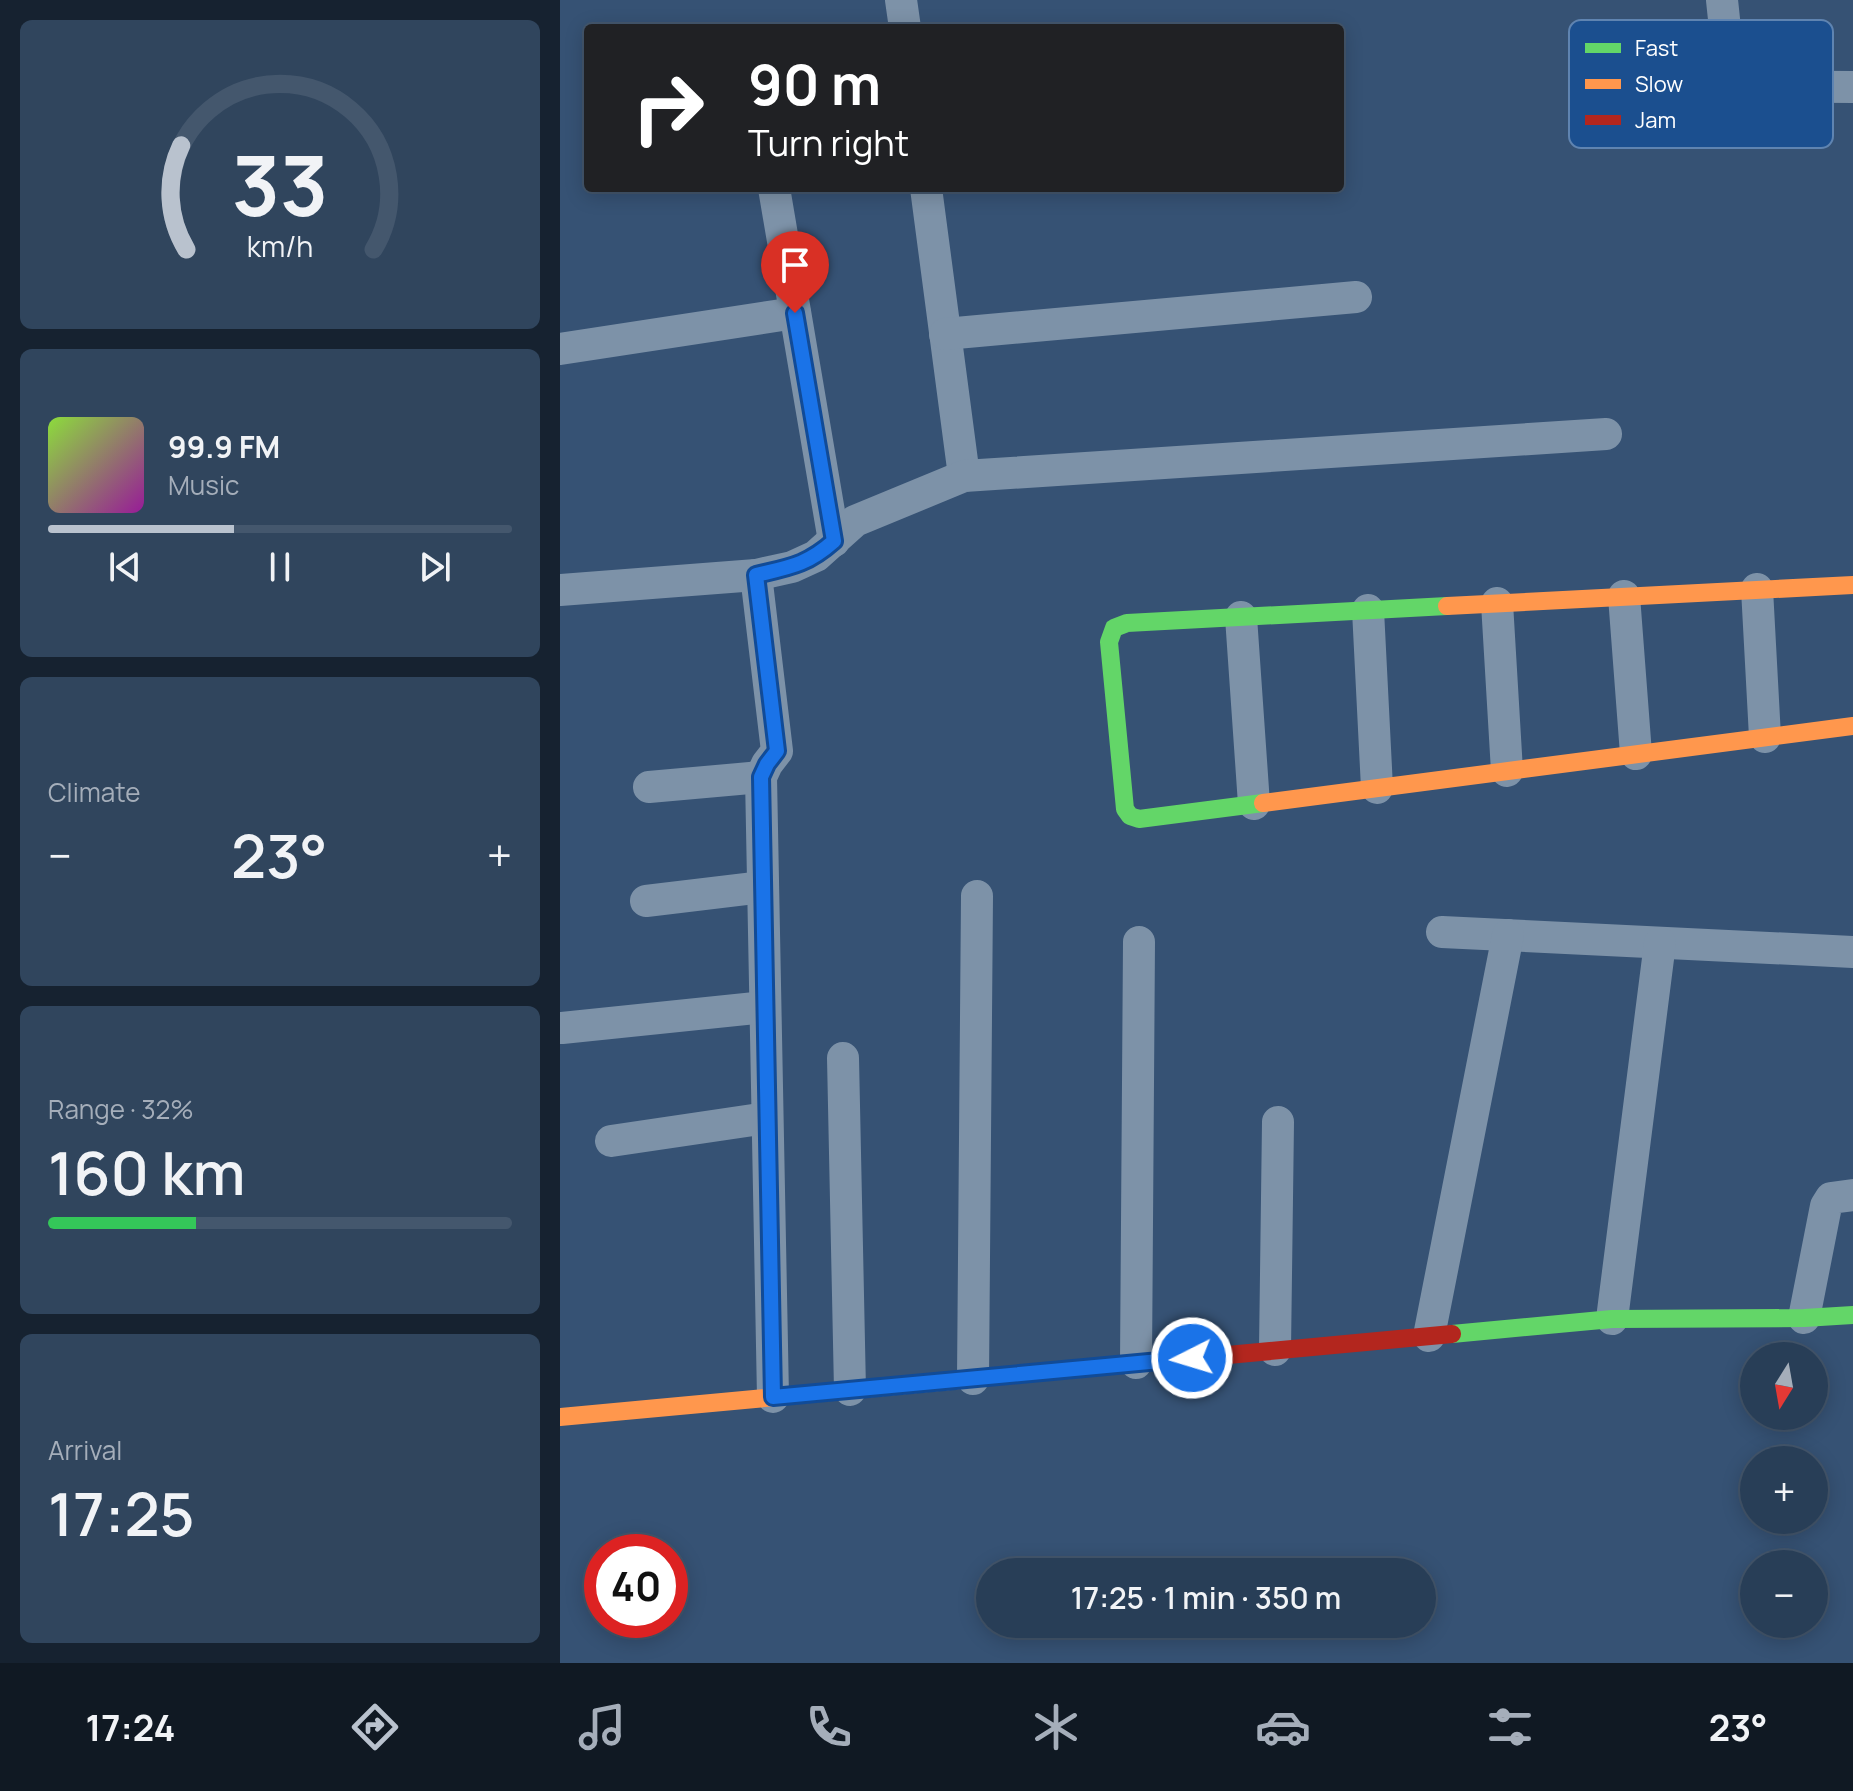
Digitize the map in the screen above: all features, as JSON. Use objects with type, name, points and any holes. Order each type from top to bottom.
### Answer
[{"type":"street","points":[[901,0],[904,24]]},
{"type":"street","points":[[1722,0],[1724,20]]},
{"type":"street","points":[[1833,87],[1853,87]]},
{"type":"street","points":[[775,192],[834,541]]},
{"type":"street","points":[[927,192],[964,476]]},
{"type":"street","points":[[945,334],[1356,297]]},
{"type":"street","points":[[560,349],[795,313]]},
{"type":"street","points":[[560,590],[756,575],[792,567],[816,556],[855,521],[964,476],[1606,434]]},
{"type":"street","points":[[756,575],[777,751],[761,777],[773,1397]]},
{"type":"street","points":[[1853,585],[1127,623],[1114,628],[1109,642],[1125,809],[1130,816],[1139,819],[1853,726]]},
{"type":"street","points":[[1757,589],[1765,737]]},
{"type":"street","points":[[1624,596],[1636,754]]},
{"type":"street","points":[[1497,603],[1507,771]]},
{"type":"street","points":[[1368,610],[1377,788]]},
{"type":"street","points":[[1241,617],[1254,804]]},
{"type":"street","points":[[649,787],[761,777]]},
{"type":"street","points":[[646,901],[763,887]]},
{"type":"street","points":[[973,1379],[977,896]]},
{"type":"street","points":[[1442,932],[1853,952]]},
{"type":"street","points":[[1429,1336],[1508,935]]},
{"type":"street","points":[[1136,1363],[1139,942]]},
{"type":"street","points":[[1612,1319],[1660,943]]},
{"type":"street","points":[[562,1028],[765,1007]]},
{"type":"street","points":[[843,1058],[850,1390]]},
{"type":"street","points":[[611,1141],[767,1118]]},
{"type":"street","points":[[1275,1350],[1278,1122]]},
{"type":"street","points":[[1804,1318],[1826,1206],[1831,1198],[1853,1195]]},
{"type":"street","points":[[560,1417],[1612,1319],[1853,1315]]},
{"type":"traffic: fast","points":[[1263,803],[1139,819],[1130,816],[1125,809],[1109,642],[1114,628],[1127,623],[1447,606]]},
{"type":"traffic: fast","points":[[1452,1334],[1612,1319],[1853,1315]]},
{"type":"traffic: slow","points":[[1447,606],[1853,585]]},
{"type":"traffic: slow","points":[[1263,803],[1853,726]]},
{"type":"traffic: slow","points":[[560,1417],[982,1378]]},
{"type":"traffic: jam","points":[[982,1378],[1452,1334]]},
{"type":"route","points":[[795,313],[834,541],[816,556],[792,567],[756,575],[777,751],[761,777],[773,1397],[1192,1358]]}]
